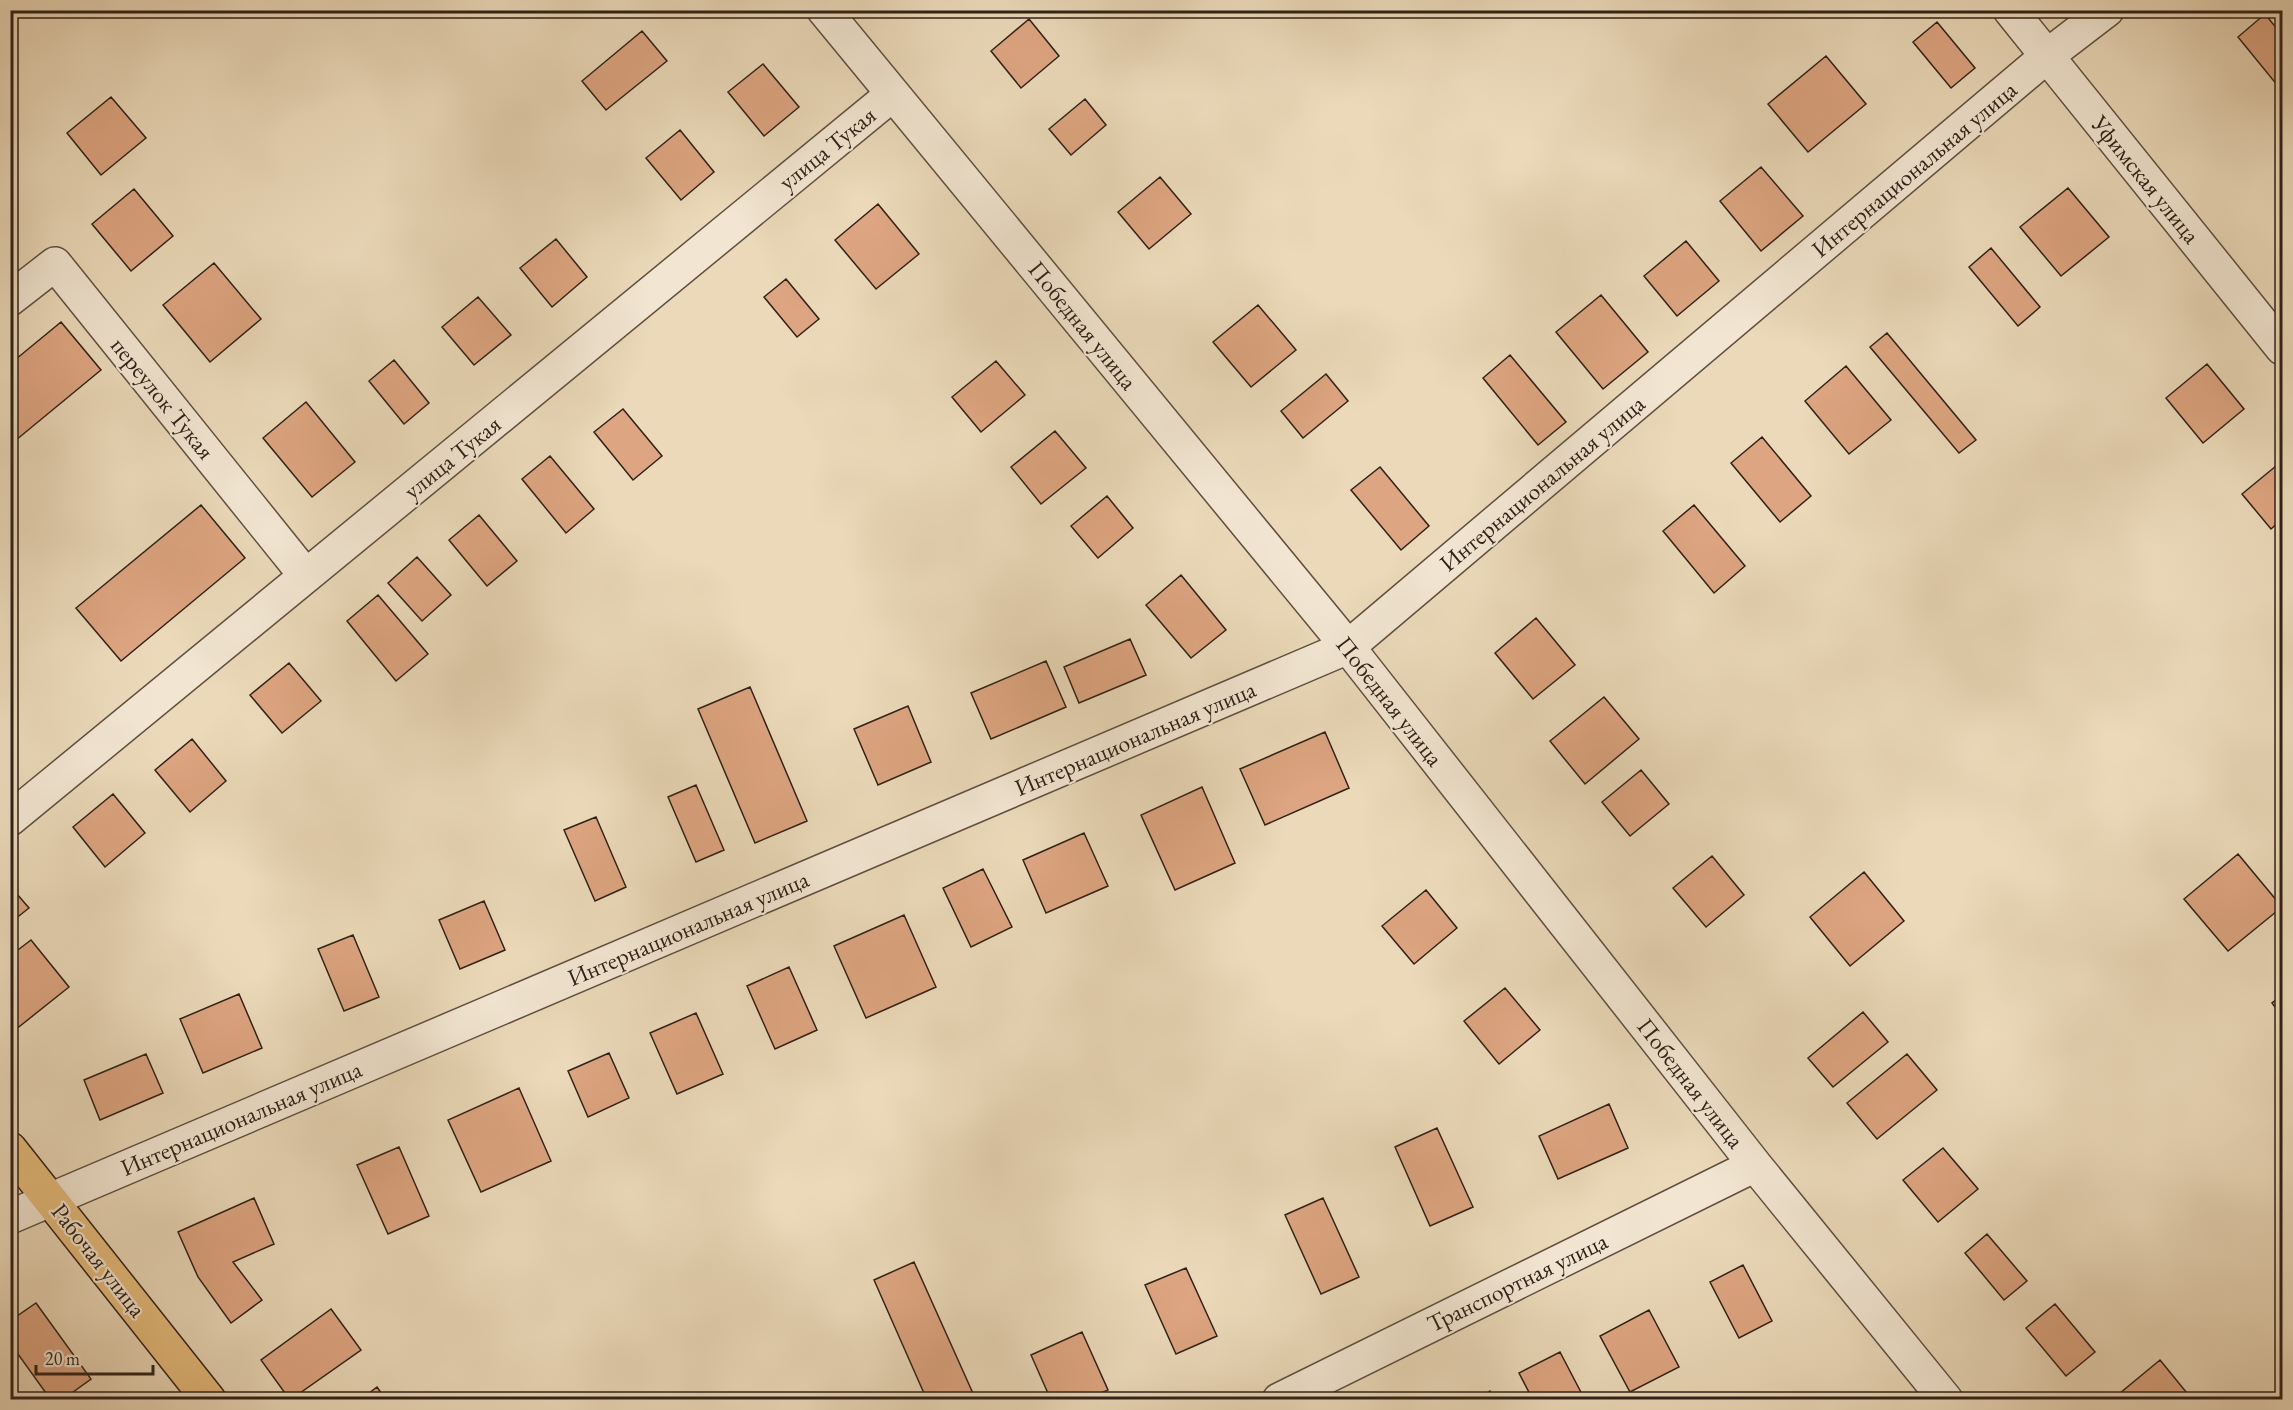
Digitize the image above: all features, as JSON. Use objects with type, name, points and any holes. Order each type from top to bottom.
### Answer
[{"type":"main road","name":"Рабочая улица","points":[[10,1149],[209,1400]]},
{"type":"street","name":"Победная улица","points":[[824,10],[1348,647],[1755,1166],[1946,1400]]},
{"type":"street","name":"Уфимская улица","points":[[2010,10],[2283,348]]},
{"type":"street","name":"Интернациональная улица","points":[[10,1217],[1348,647],[2047,56],[2107,10]]},
{"type":"street","name":"улица Тукая","points":[[10,819],[893,94]]},
{"type":"street","name":"переулок Тукая","points":[[10,299],[55,264],[306,576]]},
{"type":"street","name":"Транспортная улица","points":[[1279,1400],[1755,1166]]},
{"type":"building","points":[[2265,14],[2282,35],[2282,91],[2238,37]]},
{"type":"building","points":[[1029,19],[1059,56],[1021,88],[991,51]]},
{"type":"building","points":[[1937,22],[1975,68],[1951,88],[1913,42]]},
{"type":"building","points":[[642,31],[667,61],[606,110],[582,81]]},
{"type":"building","points":[[1826,56],[1866,104],[1808,152],[1768,104]]},
{"type":"building","points":[[763,64],[799,107],[764,136],[728,92]]},
{"type":"building","points":[[111,97],[146,138],[101,175],[67,133]]},
{"type":"building","points":[[1085,99],[1106,125],[1071,155],[1049,129]]},
{"type":"building","points":[[680,130],[714,172],[681,200],[646,158]]},
{"type":"building","points":[[1761,167],[1803,216],[1761,251],[1720,201]]},
{"type":"building","points":[[1160,177],[1191,214],[1149,249],[1118,212]]},
{"type":"building","points":[[2068,188],[2109,237],[2061,276],[2020,227]]},
{"type":"building","points":[[134,189],[173,236],[131,271],[92,224]]},
{"type":"building","points":[[878,204],[919,254],[876,289],[835,240]]},
{"type":"building","points":[[556,239],[587,277],[552,307],[520,268]]},
{"type":"building","points":[[1686,241],[1719,281],[1677,316],[1644,276]]},
{"type":"building","points":[[1991,248],[2040,307],[2018,326],[1969,267]]},
{"type":"building","points":[[214,263],[261,319],[210,362],[163,305]]},
{"type":"building","points":[[786,279],[819,319],[797,337],[764,297]]},
{"type":"building","points":[[1601,295],[1648,352],[1603,389],[1556,332]]},
{"type":"building","points":[[478,297],[511,335],[474,365],[442,327]]},
{"type":"building","points":[[1258,305],[1296,350],[1251,387],[1213,342]]},
{"type":"building","points":[[61,322],[101,370],[10,445],[10,364]]},
{"type":"building","points":[[1887,333],[1976,440],[1959,453],[1870,347]]},
{"type":"building","points":[[1510,355],[1566,422],[1538,445],[1483,378]]},
{"type":"building","points":[[394,360],[429,403],[404,424],[369,381]]},
{"type":"building","points":[[996,361],[1025,395],[981,432],[952,397]]},
{"type":"building","points":[[2207,364],[2244,409],[2203,443],[2166,398]]},
{"type":"building","points":[[1846,366],[1891,420],[1849,454],[1805,401]]},
{"type":"building","points":[[1326,374],[1348,401],[1303,438],[1281,411]]},
{"type":"building","points":[[306,402],[355,462],[312,497],[263,438]]},
{"type":"building","points":[[623,409],[662,456],[633,480],[594,432]]},
{"type":"building","points":[[1055,431],[1086,468],[1041,504],[1011,467]]},
{"type":"building","points":[[1762,437],[1811,496],[1780,522],[1731,463]]},
{"type":"building","points":[[550,456],[594,509],[566,533],[522,479]]},
{"type":"building","points":[[2282,461],[2282,519],[2271,529],[2242,494]]},
{"type":"building","points":[[1380,467],[1429,526],[1401,550],[1351,490]]},
{"type":"building","points":[[1107,496],[1133,528],[1098,558],[1071,526]]},
{"type":"building","points":[[201,505],[245,558],[121,661],[76,608]]},
{"type":"building","points":[[1694,505],[1745,566],[1714,593],[1663,531]]},
{"type":"building","points":[[479,515],[517,561],[487,586],[449,540]]},
{"type":"building","points":[[417,557],[451,595],[422,621],[388,583]]},
{"type":"building","points":[[1181,575],[1226,630],[1191,658],[1146,605]]},
{"type":"building","points":[[378,595],[428,654],[396,681],[347,621]]},
{"type":"building","points":[[1536,618],[1575,665],[1533,699],[1495,653]]},
{"type":"building","points":[[1130,639],[1146,675],[1079,703],[1064,667]]},
{"type":"building","points":[[1046,661],[1066,707],[991,739],[971,693]]},
{"type":"building","points":[[289,663],[321,701],[282,733],[250,695]]},
{"type":"building","points":[[750,687],[807,821],[755,843],[698,709]]},
{"type":"building","points":[[1604,697],[1639,739],[1585,784],[1550,741]]},
{"type":"building","points":[[908,706],[931,762],[878,785],[854,729]]},
{"type":"building","points":[[1325,732],[1349,788],[1265,825],[1240,769]]},
{"type":"building","points":[[192,739],[226,781],[190,812],[155,770]]},
{"type":"building","points":[[1641,770],[1669,804],[1630,836],[1602,802]]},
{"type":"building","points":[[696,785],[724,850],[696,862],[668,797]]},
{"type":"building","points":[[1202,787],[1235,863],[1175,890],[1141,815]]},
{"type":"building","points":[[113,794],[145,833],[105,867],[73,827]]},
{"type":"building","points":[[596,817],[626,887],[595,901],[564,830]]},
{"type":"building","points":[[1084,833],[1108,886],[1046,913],[1023,860]]},
{"type":"building","points":[[2238,854],[2282,907],[2228,951],[2184,899]]},
{"type":"building","points":[[1712,856],[1744,895],[1706,927],[1673,888]]},
{"type":"building","points":[[983,869],[1012,927],[971,947],[943,888]]},
{"type":"building","points":[[1864,872],[1904,921],[1850,966],[1810,917]]},
{"type":"building","points":[[10,886],[29,908],[10,923]]},
{"type":"building","points":[[1426,890],[1457,928],[1414,964],[1382,926]]},
{"type":"building","points":[[484,901],[505,950],[460,969],[439,920]]},
{"type":"building","points":[[904,915],[936,987],[866,1018],[834,946]]},
{"type":"building","points":[[353,935],[379,997],[344,1011],[318,949]]},
{"type":"building","points":[[31,940],[69,987],[10,1034],[10,956]]},
{"type":"building","points":[[789,967],[817,1030],[775,1049],[747,986]]},
{"type":"building","points":[[1505,988],[1540,1030],[1499,1064],[1464,1021]]},
{"type":"building","points":[[239,994],[262,1048],[203,1073],[180,1019]]},
{"type":"building","points":[[2282,995],[2282,1017],[2272,1003]]},
{"type":"building","points":[[1863,1012],[1888,1042],[1833,1087],[1808,1058]]},
{"type":"building","points":[[696,1013],[723,1074],[677,1094],[650,1033]]},
{"type":"building","points":[[609,1053],[629,1098],[588,1117],[568,1071]]},
{"type":"building","points":[[146,1054],[163,1093],[100,1120],[84,1080]]},
{"type":"building","points":[[1907,1054],[1937,1090],[1877,1139],[1847,1103]]},
{"type":"building","points":[[519,1088],[551,1161],[481,1192],[448,1120]]},
{"type":"building","points":[[1609,1104],[1628,1148],[1558,1179],[1539,1136]]},
{"type":"building","points":[[1437,1128],[1473,1207],[1430,1226],[1395,1147]]},
{"type":"building","points":[[399,1147],[429,1216],[388,1234],[357,1165]]},
{"type":"building","points":[[1943,1148],[1978,1189],[1938,1222],[1903,1180]]},
{"type":"building","points":[[254,1198],[274,1244],[233,1262],[262,1300],[231,1323],[198,1277],[178,1232]]},
{"type":"building","points":[[1323,1198],[1359,1277],[1321,1294],[1285,1215]]},
{"type":"building","points":[[1987,1234],[2027,1281],[2004,1300],[1965,1253]]},
{"type":"building","points":[[914,1262],[976,1400],[927,1400],[874,1280]]},
{"type":"building","points":[[1743,1265],[1772,1321],[1739,1338],[1710,1282]]},
{"type":"building","points":[[1186,1268],[1217,1336],[1176,1354],[1145,1285]]},
{"type":"building","points":[[36,1303],[91,1379],[62,1400],[51,1400],[10,1343],[10,1321]]},
{"type":"building","points":[[2055,1304],[2095,1352],[2066,1376],[2026,1328]]},
{"type":"building","points":[[331,1309],[361,1350],[290,1400],[261,1360]]},
{"type":"building","points":[[1649,1310],[1679,1367],[1630,1392],[1600,1336]]},
{"type":"building","points":[[1082,1332],[1108,1390],[1086,1400],[1051,1400],[1031,1355]]},
{"type":"building","points":[[1560,1352],[1585,1400],[1533,1400],[1519,1373]]},
{"type":"building","points":[[2160,1360],[2191,1398],[2189,1400],[2123,1400],[2119,1394]]},
{"type":"building","points":[[377,1387],[386,1400],[360,1400]]},
{"type":"building","points":[[1490,1391],[1494,1400],[1474,1400]]},
{"type":"building","points":[[2240,1393],[2245,1400],[2233,1400]]}]
